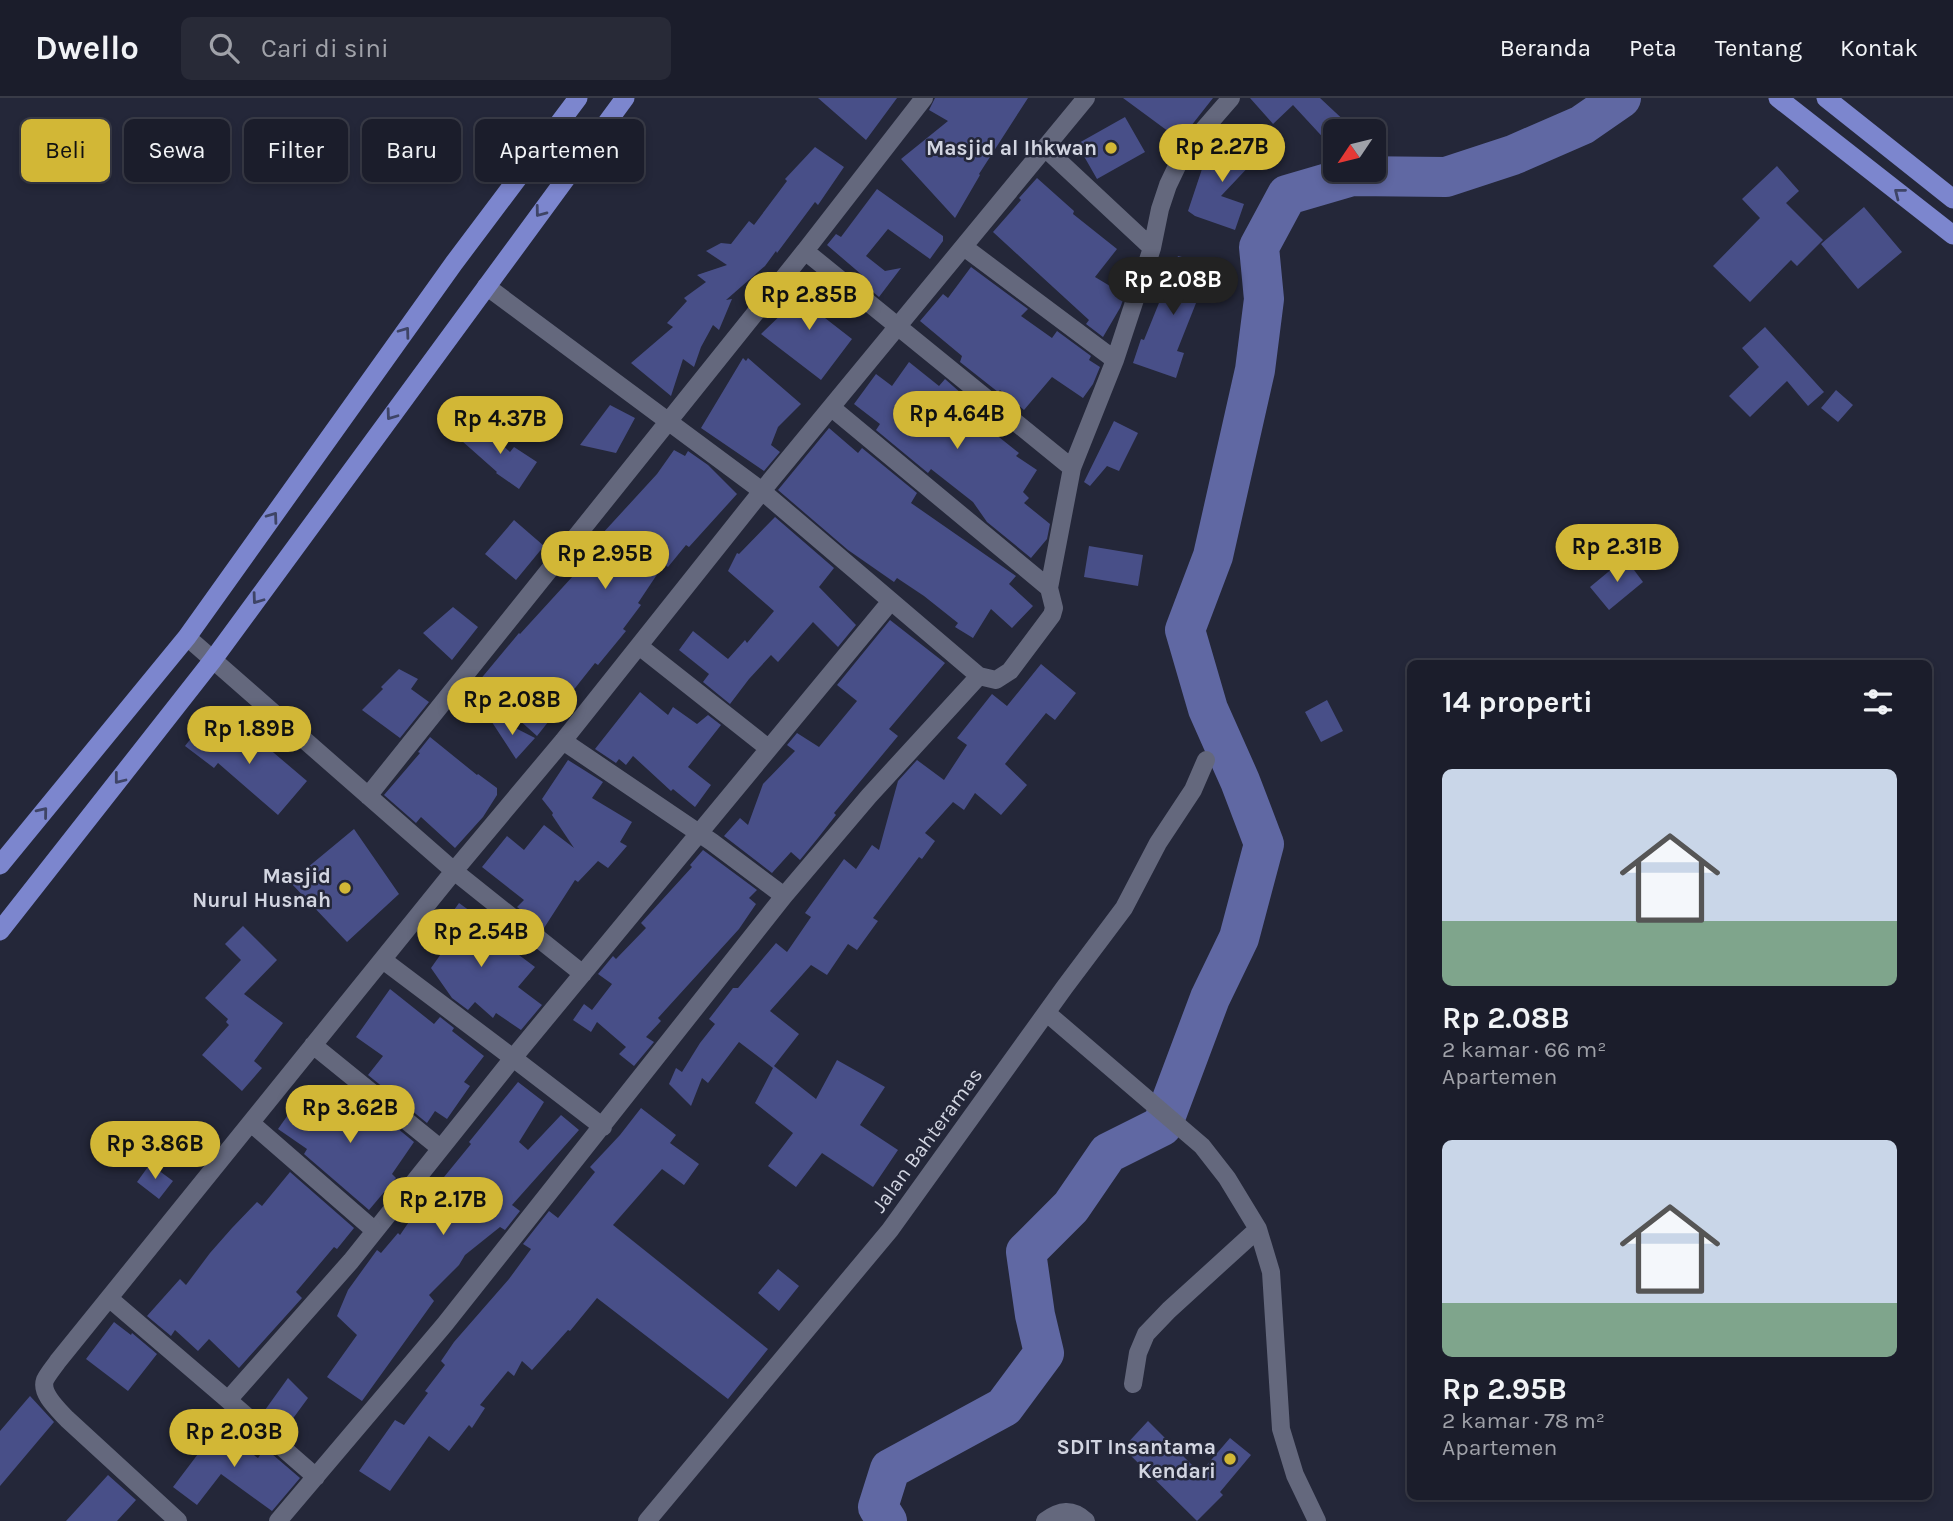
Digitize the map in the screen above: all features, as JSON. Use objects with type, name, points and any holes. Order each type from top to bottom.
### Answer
[{"type":"highway","points":[[0,865],[187,637],[454,263],[578,98]]},
{"type":"highway","points":[[0,931],[212,660],[625,98]]},
{"type":"highway","points":[[1778,98],[1950,228]]},
{"type":"highway","points":[[1826,98],[1953,199]]},
{"type":"street","points":[[368,796],[805,251],[924,98]]},
{"type":"street","points":[[178,1521],[54,1405],[45,1388],[45,1382],[58,1361],[454,871],[563,741],[762,491],[1086,98]]},
{"type":"street","points":[[486,286],[762,491],[979,676],[996,680],[1010,671],[1052,615],[1054,608],[1049,588],[1072,467],[1115,360],[1152,248],[1160,209],[1179,162],[1231,98]]},
{"type":"street","points":[[1046,149],[1152,248]]},
{"type":"street","points":[[964,247],[1115,360]]},
{"type":"street","points":[[805,251],[1072,467]]},
{"type":"street","points":[[832,408],[1049,588]]},
{"type":"street","points":[[228,1400],[351,1261],[697,832],[891,601]]},
{"type":"street","points":[[187,637],[454,871],[583,974]]},
{"type":"street","points":[[639,646],[768,748]]},
{"type":"street","points":[[278,1521],[444,1325],[784,896],[869,796],[979,676]]},
{"type":"street","points":[[563,741],[697,832],[784,896]]},
{"type":"street","name":"Jalan Bahteramas","points":[[647,1521],[891,1230],[1048,1014],[1064,988],[1125,908],[1158,843],[1193,790],[1206,760]]},
{"type":"street","points":[[383,960],[603,1127]]},
{"type":"street","points":[[1048,1014],[1202,1146],[1227,1178],[1258,1229],[1271,1272],[1281,1429],[1295,1475],[1317,1521]]},
{"type":"street","points":[[313,1045],[440,1148]]},
{"type":"street","points":[[251,1123],[374,1230]]},
{"type":"street","points":[[1133,1384],[1138,1353],[1146,1334],[1258,1229]]},
{"type":"street","points":[[110,1298],[316,1477]]},
{"type":"street","points":[[1045,1521],[1064,1511],[1075,1511],[1086,1521]]},
{"type":"building","points":[[818,98],[897,98],[866,140]]},
{"type":"building","points":[[935,98],[1028,98],[979,174],[955,218],[901,159],[948,121],[929,110]]},
{"type":"building","points":[[1123,98],[1213,98],[1180,140]]},
{"type":"building","points":[[1250,98],[1320,98],[1342,119],[1323,119],[1323,137],[1293,105],[1273,124]]},
{"type":"building","name":"Masjid al Ihkwan","points":[[1125,117],[1145,152],[1097,179],[1077,144]]},
{"type":"building","points":[[1232,133],[1254,154],[1254,161],[1221,196],[1244,204],[1235,230],[1188,211],[1202,169],[1219,157],[1213,152]]},
{"type":"building","points":[[815,147],[844,167],[818,205],[815,202],[777,253],[776,251],[765,266],[726,300],[732,299],[719,330],[713,325],[694,367],[683,359],[671,396],[631,363],[673,327],[667,323],[687,301],[684,298],[706,282],[697,275],[727,265],[706,251],[721,243],[731,244],[749,221],[754,225],[787,181],[785,179]]},
{"type":"building","points":[[1777,166],[1799,191],[1786,203],[1823,240],[1797,266],[1791,260],[1750,302],[1713,266],[1760,218],[1742,199]]},
{"type":"building","points":[[1037,178],[1074,211],[1073,214],[1117,249],[1095,277],[1125,295],[1103,337],[1086,324],[1089,320],[993,232]]},
{"type":"building","points":[[877,189],[943,236],[943,241],[930,259],[888,229],[866,256],[885,271],[901,268],[879,297],[855,277],[862,275],[827,245],[836,234],[841,237]]},
{"type":"building","points":[[1864,207],[1902,252],[1858,289],[1821,244]]},
{"type":"building","points":[[1178,256],[1214,265],[1208,289],[1202,288],[1177,351],[1184,353],[1176,378],[1133,363]]},
{"type":"building","points":[[971,267],[1028,309],[1021,316],[1052,338],[1057,331],[1091,356],[1089,360],[1100,367],[1083,398],[1052,377],[1024,410],[960,362],[962,356],[920,321],[943,294],[948,298]]},
{"type":"building","points":[[825,282],[830,286],[832,295],[816,311],[852,339],[821,380],[761,334],[788,308],[805,285]]},
{"type":"building","points":[[1765,327],[1824,392],[1808,406],[1787,381],[1750,417],[1729,396],[1759,367],[1742,348]]},
{"type":"building","points":[[743,358],[746,361],[748,358],[801,404],[778,427],[771,445],[780,452],[764,471],[701,428]]},
{"type":"building","points":[[909,362],[939,386],[945,379],[962,394],[955,402],[1019,453],[1016,456],[1037,470],[1023,492],[1029,498],[1024,503],[1050,524],[1047,539],[1031,558],[987,522],[973,502],[931,469],[928,473],[876,430],[880,424],[854,404],[876,374],[892,386]]},
{"type":"building","points":[[1836,390],[1853,405],[1838,422],[1821,408]]},
{"type":"building","points":[[610,405],[635,418],[616,453],[580,445]]},
{"type":"building","points":[[1114,421],[1138,433],[1119,471],[1107,466],[1090,486],[1084,482]]},
{"type":"building","points":[[478,423],[510,452],[514,447],[537,462],[519,489],[496,473],[462,441]]},
{"type":"building","points":[[829,428],[858,453],[862,448],[917,493],[911,503],[1016,576],[1009,584],[1033,606],[1012,628],[991,609],[973,638],[955,627],[958,623],[924,596],[897,578],[894,582],[848,550],[778,490]]},
{"type":"building","points":[[674,450],[685,456],[688,451],[708,465],[737,494],[689,547],[686,545],[668,567],[664,564],[638,603],[641,605],[623,629],[626,631],[598,665],[595,663],[537,736],[479,684],[479,681],[519,633],[573,576],[571,574],[602,534],[657,474]]},
{"type":"building","points":[[775,517],[834,568],[819,587],[856,625],[838,647],[813,622],[778,662],[771,655],[730,704],[703,682],[709,674],[679,650],[693,631],[728,659],[745,640],[747,643],[774,611],[728,571],[737,553],[739,554]]},
{"type":"building","points":[[514,520],[544,546],[516,580],[485,554]]},
{"type":"building","points":[[1089,546],[1143,555],[1138,586],[1084,577]]},
{"type":"building","points":[[1625,558],[1643,582],[1609,610],[1590,587]]},
{"type":"building","points":[[453,607],[478,627],[452,660],[423,633]]},
{"type":"building","points":[[890,620],[945,663],[889,729],[898,736],[834,813],[836,815],[800,860],[791,852],[772,873],[724,836],[740,818],[748,825],[763,784],[795,751],[787,745],[797,733],[819,747],[857,701],[837,685]]},
{"type":"building","points":[[1041,664],[1076,693],[1055,720],[1046,713],[1005,764],[1027,785],[1001,815],[975,793],[964,810],[953,802],[925,833],[935,841],[922,859],[919,857],[873,918],[878,921],[857,950],[848,944],[827,975],[811,965],[770,1011],[799,1034],[774,1066],[816,1099],[837,1060],[885,1087],[860,1125],[898,1150],[873,1187],[822,1153],[796,1187],[768,1166],[793,1133],[755,1103],[773,1068],[739,1042],[708,1083],[702,1078],[691,1106],[669,1084],[676,1068],[682,1072],[715,1024],[709,1019],[733,988],[738,988],[776,943],[787,952],[811,917],[805,913],[844,859],[856,869],[872,845],[879,850],[898,781],[917,760],[944,780],[967,745],[957,738],[992,694],[1007,706]]},
{"type":"building","points":[[399,669],[418,679],[411,689],[429,702],[400,738],[362,710]]},
{"type":"building","points":[[640,692],[668,715],[673,707],[697,724],[708,715],[721,725],[688,767],[711,785],[695,807],[673,789],[671,791],[633,756],[626,765],[619,759],[616,763],[595,749]]},
{"type":"building","points":[[1327,700],[1343,731],[1321,742],[1305,712]]},
{"type":"building","points":[[486,713],[535,738],[516,759]]},
{"type":"building","points":[[206,719],[243,749],[254,736],[307,781],[278,815],[218,763],[214,768],[185,746]]},
{"type":"building","points":[[430,737],[497,788],[497,795],[483,817],[455,848],[421,817],[416,823],[384,795],[420,753],[418,752]]},
{"type":"building","points":[[568,760],[603,782],[592,798],[632,822],[620,842],[627,846],[608,868],[598,861],[578,882],[575,880],[544,928],[517,907],[524,900],[482,867],[507,836],[524,850],[544,825],[574,848],[542,799]]},
{"type":"building","name":"Masjid Nurul Husnah","points":[[354,829],[399,894],[347,942],[290,882]]},
{"type":"building","points":[[703,850],[757,890],[749,898],[756,904],[739,929],[658,1018],[661,1021],[646,1037],[654,1042],[634,1066],[619,1054],[626,1047],[597,1022],[591,1032],[573,1020],[584,1004],[592,1010],[612,984],[598,974],[613,956],[616,959],[646,928],[641,923],[692,867],[690,865]]},
{"type":"building","points":[[459,903],[481,919],[478,924],[535,967],[518,987],[542,1005],[521,1030],[496,1013],[493,1018],[475,1002],[468,1010],[452,998],[431,968],[443,951],[431,944],[434,939],[425,933],[434,918],[444,924]]},
{"type":"building","points":[[243,926],[277,960],[244,994],[283,1023],[254,1061],[262,1068],[242,1091],[202,1055],[229,1025],[226,1022],[228,1019],[205,998],[241,960],[225,944]]},
{"type":"building","points":[[390,989],[434,1024],[440,1017],[454,1028],[452,1031],[484,1056],[464,1082],[470,1086],[447,1119],[435,1111],[427,1123],[368,1075],[383,1056],[356,1037]]},
{"type":"building","points":[[518,1082],[544,1102],[519,1142],[528,1150],[561,1115],[579,1130],[512,1205],[520,1211],[505,1230],[500,1227],[465,1255],[459,1265],[429,1295],[434,1301],[362,1401],[327,1377],[357,1335],[337,1316],[348,1290],[377,1250],[381,1253],[398,1233],[400,1235],[471,1144],[469,1142]]},
{"type":"building","points":[[352,1091],[414,1142],[392,1174],[396,1178],[369,1210],[304,1154],[307,1149],[278,1129],[302,1095],[332,1115]]},
{"type":"building","points":[[641,1108],[676,1135],[670,1143],[699,1164],[684,1185],[662,1169],[613,1225],[768,1349],[728,1399],[597,1298],[532,1370],[522,1361],[514,1376],[508,1371],[480,1405],[485,1408],[472,1428],[469,1425],[449,1451],[429,1436],[390,1491],[359,1471],[395,1420],[404,1425],[428,1393],[425,1391],[445,1365],[441,1361],[454,1342],[509,1279],[531,1249],[523,1244],[549,1211],[558,1218],[595,1172],[590,1167]]},
{"type":"building","points":[[150,1164],[173,1181],[159,1199],[137,1182]]},
{"type":"building","points":[[290,1172],[354,1228],[296,1292],[302,1298],[239,1368],[209,1339],[198,1351],[175,1330],[171,1336],[147,1316],[180,1279],[186,1285],[232,1228],[257,1202],[262,1206]]},
{"type":"building","points":[[778,1269],[799,1286],[779,1311],[758,1293]]},
{"type":"building","points":[[114,1322],[157,1354],[128,1391],[86,1359]]},
{"type":"building","points":[[288,1378],[308,1398],[286,1428],[265,1410]]},
{"type":"building","points":[[30,1396],[54,1422],[0,1486],[0,1431]]},
{"type":"building","points":[[206,1415],[221,1428],[219,1430],[258,1458],[265,1448],[300,1478],[272,1511],[221,1474],[197,1505],[173,1487],[204,1446],[190,1435]]},
{"type":"building","points":[[1148,1421],[1200,1473],[1230,1438],[1251,1455],[1220,1492],[1223,1495],[1197,1521],[1123,1448]]},
{"type":"building","points":[[108,1475],[136,1500],[117,1521],[66,1521]]},
{"type":"waterway","points":[[887,1521],[878,1507],[890,1469],[1004,1407],[1044,1353],[1035,1315],[1026,1252],[1071,1207],[1108,1153],[1162,1126],[1210,998],[1239,938],[1264,844],[1208,709],[1185,630],[1213,556],[1255,370],[1264,299],[1259,247],[1287,195],[1352,176],[1446,177],[1513,155],[1582,125],[1621,98]]},
{"type":"place","name":"Masjid al Ihkwan","points":[[1111,148]]},
{"type":"place","name":"Masjid Nurul Husnah","points":[[345,888]]},
{"type":"place","name":"SDIT Insantama Kendari","points":[[1230,1459]]}]
